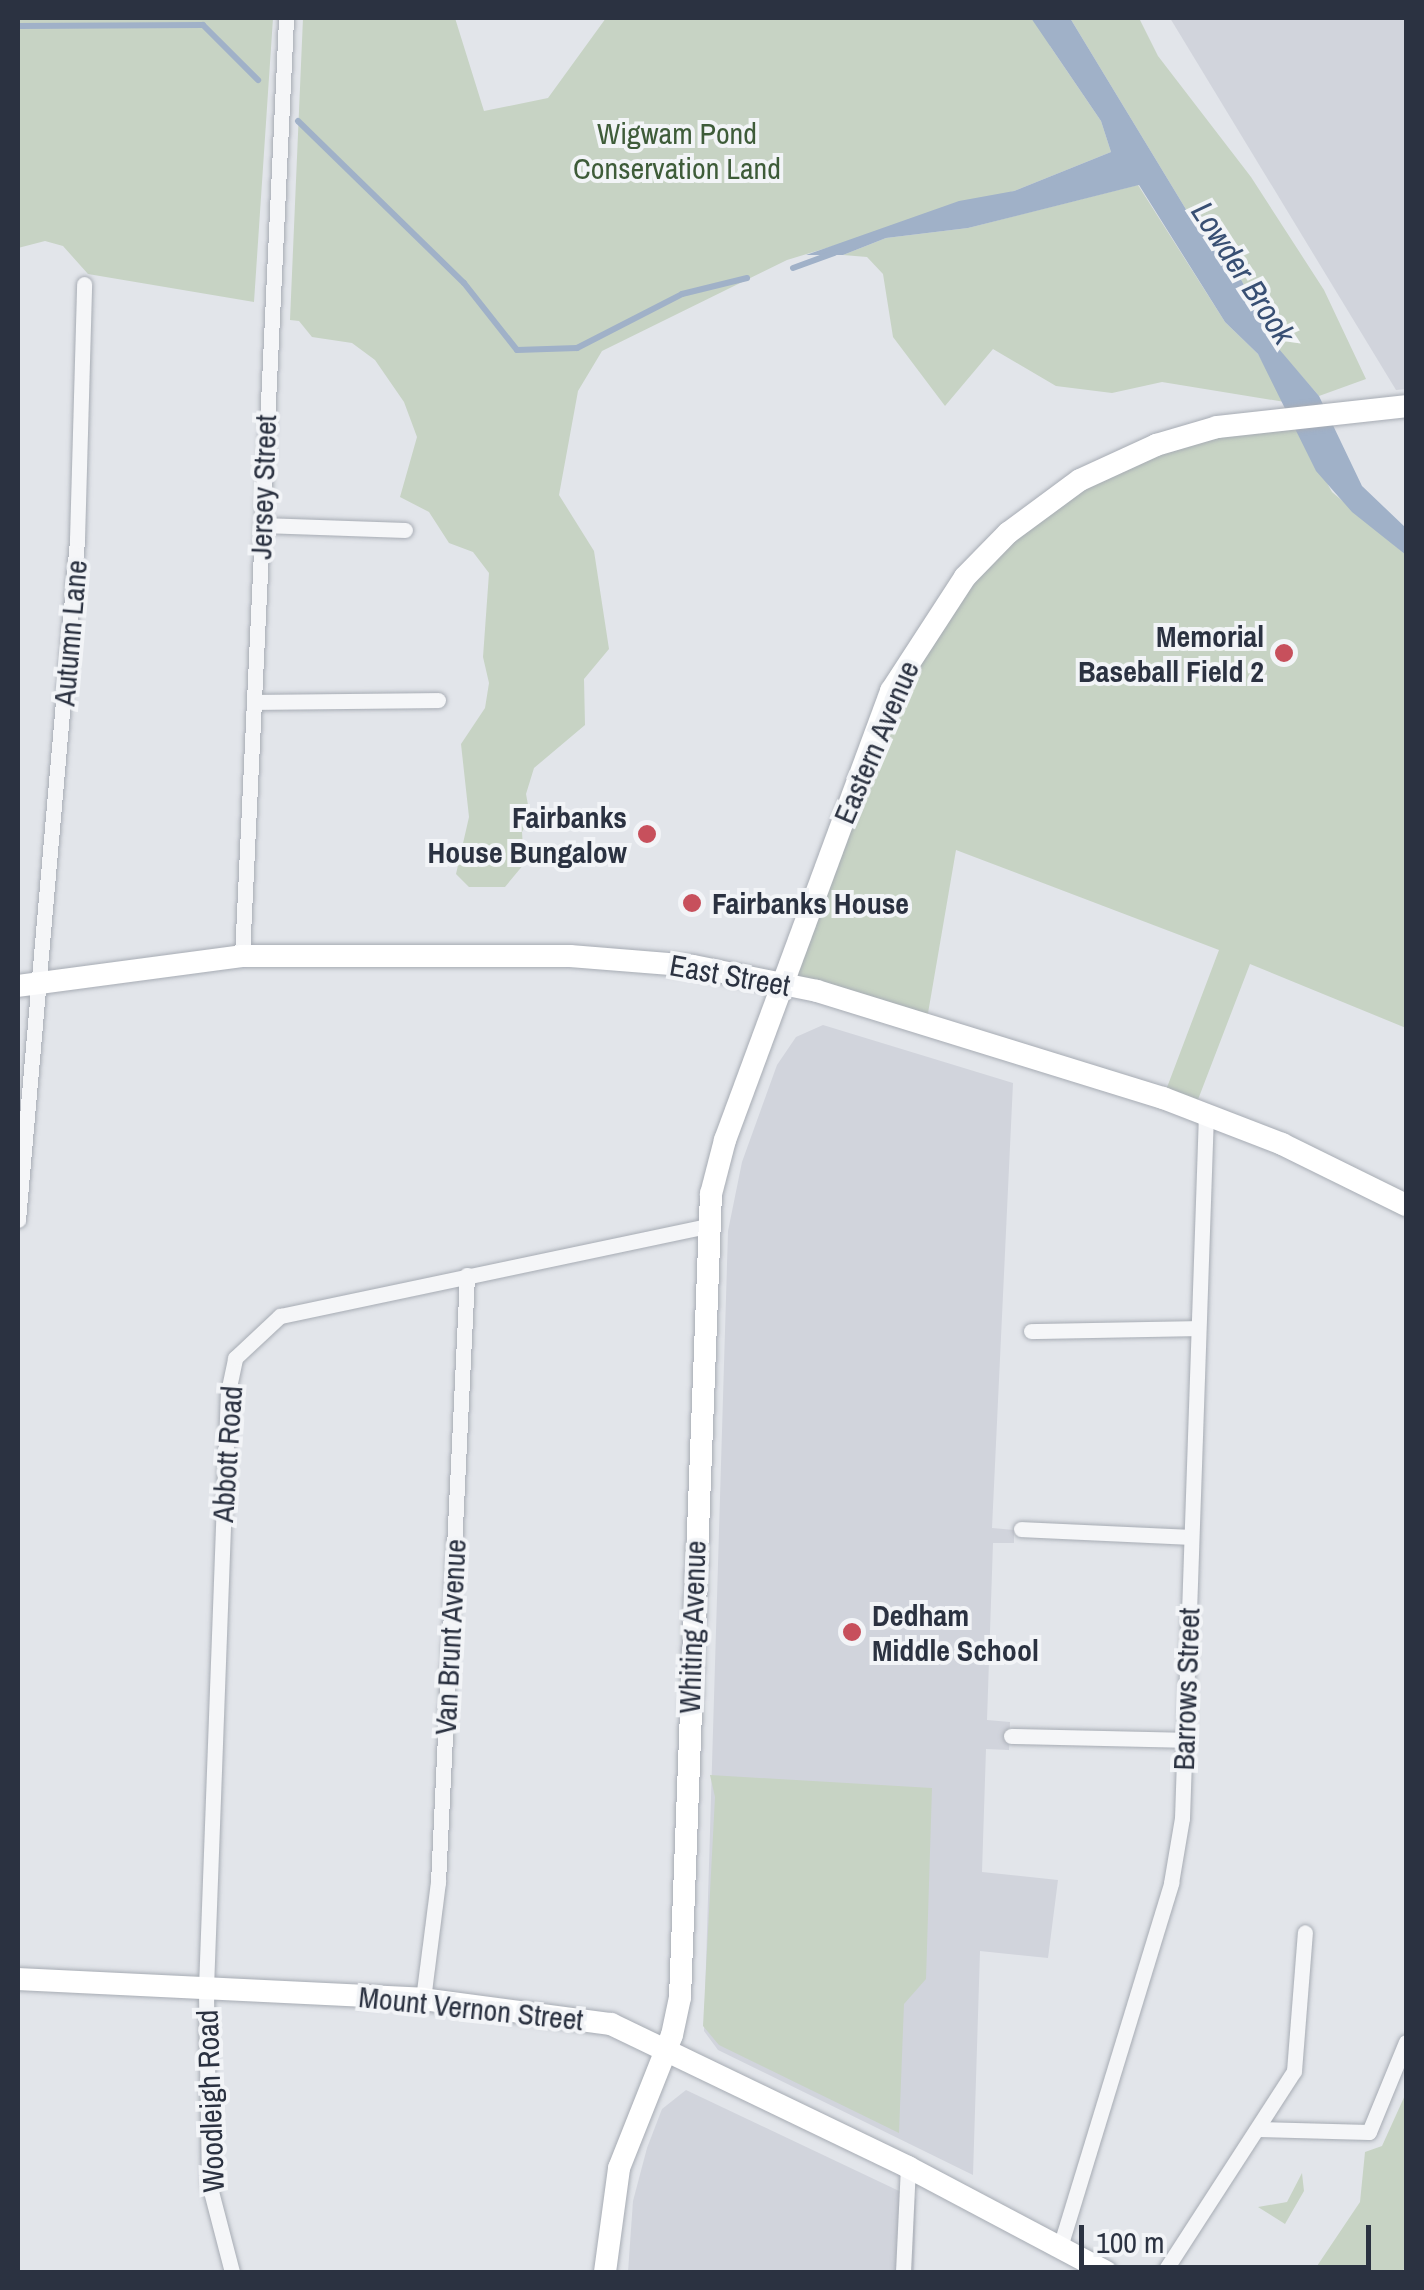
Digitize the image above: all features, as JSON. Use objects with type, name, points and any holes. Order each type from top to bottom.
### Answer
[{"type":"street","name":"Jersey Street","points":[[242,956],[286,18]]},
{"type":"street","name":"Autumn Lane","points":[[18,1220],[26,1088],[41,981],[77,540],[84,284]]},
{"type":"street","name":"Eastern Avenue","points":[[783,982],[892,692],[924,631],[965,578],[1035,512],[1105,467],[1182,436],[1282,418],[1406,406]]},
{"type":"street","points":[[262,525],[405,530]]},
{"type":"street","points":[[256,702],[438,700]]},
{"type":"street","name":"East Street","points":[[18,986],[242,956],[570,956],[693,966],[783,982],[1206,1114],[1406,1204]]},
{"type":"street","name":"Whiting Avenue","points":[[605,2272],[619,2168],[668,2048],[680,1997],[706,1226],[725,1140],[783,982]]},
{"type":"street","name":"Barrows Street","points":[[1060,2247],[1176,1862],[1185,1740],[1206,1114]]},
{"type":"street","name":"Abbott Road","points":[[206,1988],[228,1392],[235,1358],[280,1316],[706,1226]]},
{"type":"street","name":"Van Brunt Avenue","points":[[423,2000],[438,1882],[466,1274]]},
{"type":"street","points":[[1030,1331],[1196,1328]]},
{"type":"street","points":[[1021,1529],[1190,1537]]},
{"type":"street","points":[[1011,1736],[1185,1740]]},
{"type":"street","points":[[1164,2272],[1258,2129],[1297,2060],[1305,1932]]},
{"type":"street","name":"Mount Vernon Street","points":[[18,1980],[423,2000],[574,2015],[668,2048],[908,2167],[1106,2272]]},
{"type":"street","name":"Woodleigh Road","points":[[206,1988],[208,2184],[232,2272]]},
{"type":"street","points":[[1258,2129],[1369,2132],[1406,2042]]},
{"type":"street","points":[[903,2272],[908,2167]]},
{"type":"shaded area","points":[[1170,18],[1406,18],[1406,389],[1396,390]]},
{"type":"shaded area","name":"Dedham Middle School","points":[[823,1025],[1013,1083],[992,1528],[1014,1530],[1014,1543],[993,1543],[987,1720],[1010,1722],[1009,1750],[986,1749],[982,1872],[1058,1880],[1048,1958],[980,1951],[973,2175],[718,2050],[704,2031],[728,1231],[742,1162],[777,1065],[796,1037]]},
{"type":"shaded area","points":[[686,2090],[916,2199],[914,2272],[628,2272],[633,2201],[647,2148],[662,2109]]},
{"type":"green space","points":[[18,18],[273,18],[254,302],[88,274],[63,246],[45,241],[18,248]]},
{"type":"green space","name":"Wigwam Pond Conservation Land","points":[[303,18],[455,18],[484,111],[548,98],[606,18],[1052,18],[1050,46],[1101,121],[1111,152],[1014,191],[787,260],[602,351],[578,391],[559,495],[594,551],[609,649],[584,679],[585,725],[534,768],[526,794],[530,816],[522,832],[524,864],[505,887],[469,887],[456,874],[469,817],[461,744],[485,708],[489,683],[483,657],[489,573],[473,552],[449,543],[429,512],[400,497],[417,437],[404,402],[375,360],[352,343],[312,337],[299,321],[290,320]]},
{"type":"green space","points":[[1070,18],[1139,18],[1158,56],[1251,177],[1324,290],[1366,379],[1319,396],[1279,350],[1232,263],[1187,211]]},
{"type":"green space","points":[[1138,185],[1225,322],[1258,354],[1285,402],[1162,382],[1112,393],[1056,386],[993,349],[945,406],[893,337],[883,274],[867,257],[843,255],[886,238],[968,228]]},
{"type":"green space","points":[[1290,416],[1332,492],[1406,555],[1406,1028],[1250,964],[1194,1110],[1163,1098],[1219,950],[956,850],[926,1025],[783,982],[877,726],[965,577],[1105,467]]},
{"type":"green space","points":[[710,1775],[932,1788],[926,1979],[904,2004],[899,2133],[719,2045],[703,2026],[715,1797]]},
{"type":"green space","points":[[1406,2093],[1406,2266],[1402,2272],[1313,2272],[1360,2202],[1365,2152],[1382,2146]]},
{"type":"green space","points":[[1302,2173],[1304,2191],[1285,2224],[1258,2207],[1287,2202]]},
{"type":"water","points":[[1031,18],[1070,18],[1187,211],[1232,263],[1279,349],[1319,396],[1362,486],[1406,528],[1406,555],[1352,512],[1316,471],[1258,354],[1225,322],[1139,185],[968,228],[886,238],[843,255],[806,255],[959,201],[1014,191],[1111,152],[1101,121]]},
{"type":"waterway","points":[[18,26],[203,25],[258,80]]},
{"type":"waterway","points":[[298,121],[464,283],[517,350],[577,348],[682,294],[747,278]]},
{"type":"waterway","points":[[793,268],[834,253]]},
{"type":"place","name":"Memorial Baseball Field 2","points":[[1284,653]]},
{"type":"place","name":"Fairbanks House Bungalow","points":[[647,834]]},
{"type":"place","name":"Fairbanks House","points":[[692,903]]},
{"type":"place","name":"Dedham Middle School","points":[[852,1632]]},
{"type":"water label","name":"Lowder Brook","points":[[1243,273]]}]
